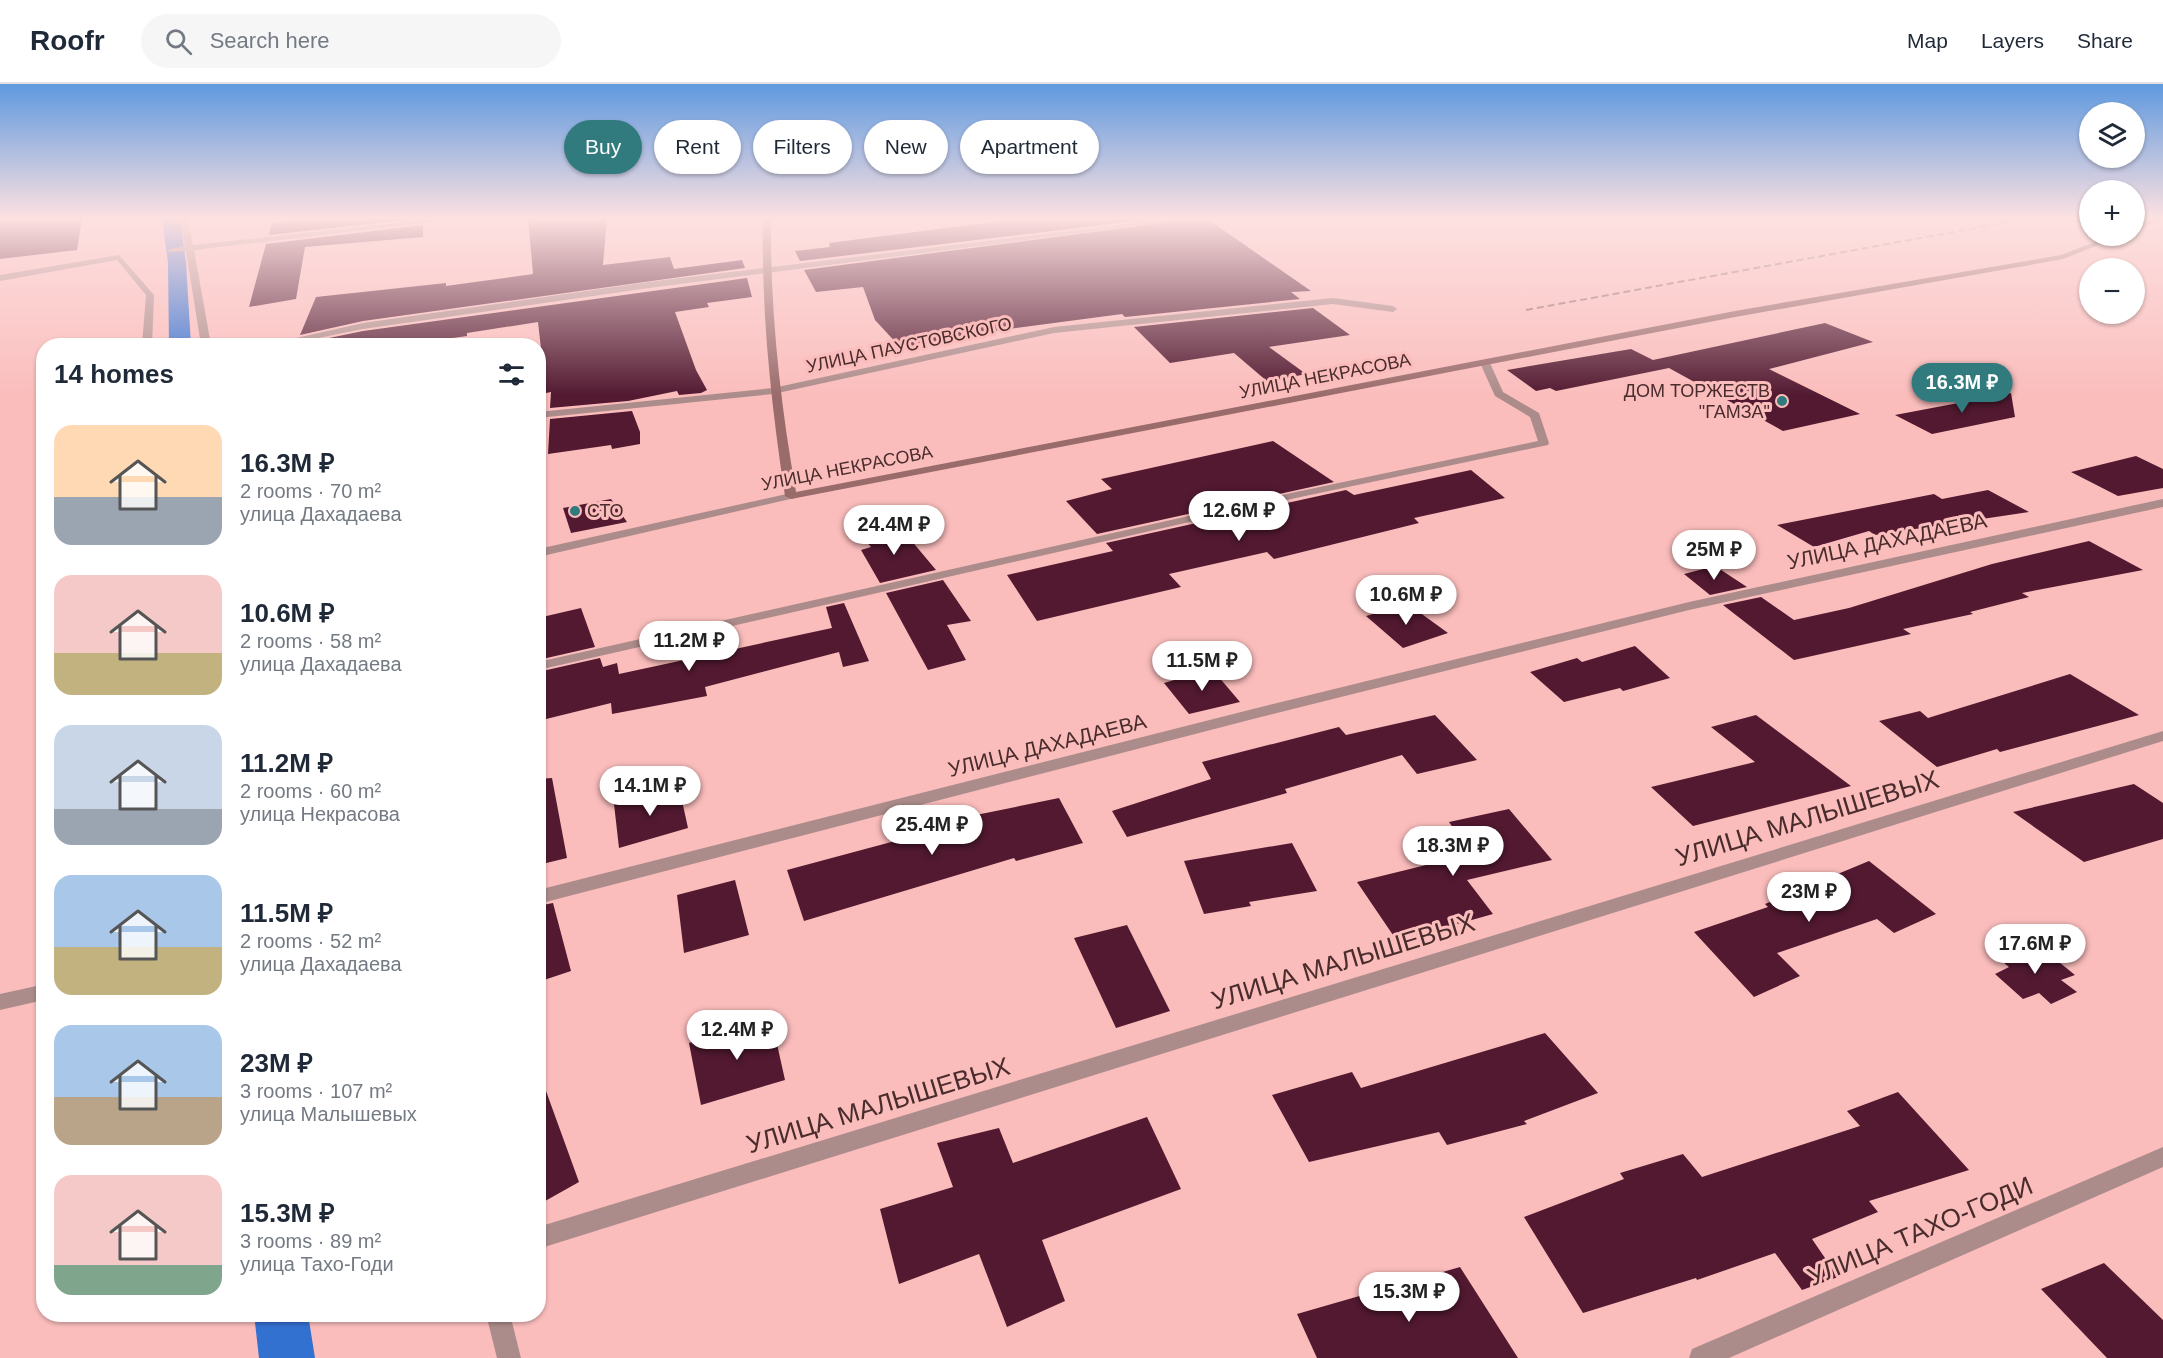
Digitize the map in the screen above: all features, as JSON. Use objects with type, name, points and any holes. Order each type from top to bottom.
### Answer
[{"type":"street","points":[[136,277],[150,295],[147,338]]},
{"type":"street","points":[[195,277],[205,338]]},
{"type":"street","points":[[304,338],[363,326],[711,277]]},
{"type":"street","points":[[765,277],[773,391],[791,496]]},
{"type":"street","name":"УЛИЦА НЕКРАСОВА","points":[[546,552],[791,496],[1735,314],[1945,277]]},
{"type":"street","name":"УЛИЦА ПАУСТОВСКОГО","points":[[546,414],[773,391],[1054,330],[1333,301],[1393,309]]},
{"type":"street","points":[[546,664],[1291,496],[1544,443],[1535,415],[1499,394],[1485,363]]},
{"type":"street","name":"УЛИЦА ДАХАДАЕВА","points":[[546,895],[1257,713],[1677,609],[2163,503]]},
{"type":"street","name":"УЛИЦА МАЛЫШЕВЫХ","points":[[546,1236],[2163,736]]},
{"type":"street","points":[[0,1002],[36,994]]},
{"type":"street","name":"УЛИЦА ТАХО-ГОДИ","points":[[1701,1358],[2163,1156]]},
{"type":"street","points":[[500,1322],[509,1358]]},
{"type":"building","points":[[257,277],[300,277],[296,299],[249,307]]},
{"type":"building","points":[[508,277],[677,277],[363,321],[300,335],[316,297],[446,283],[446,286]]},
{"type":"building","points":[[808,277],[1292,277],[1311,291],[1291,292],[1300,299],[1125,317],[1122,314],[963,335],[966,339],[900,347],[875,320],[863,287],[816,292]]},
{"type":"building","points":[[747,278],[752,297],[707,303],[709,307],[675,312],[696,370],[707,390],[701,393],[679,395],[677,391],[628,401],[550,408],[551,392],[546,393],[546,338],[540,338],[538,322],[467,333],[467,336],[453,338],[329,338],[363,331]]},
{"type":"building","points":[[1313,308],[1350,335],[1269,347],[1306,374],[1268,382],[1234,353],[1170,363],[1134,327]]},
{"type":"building","points":[[1825,323],[1873,342],[1769,369],[1860,414],[1783,431],[1669,368],[1556,391],[1550,388],[1536,391],[1507,370],[1631,349],[1653,360]]},
{"type":"building","points":[[2011,393],[2015,417],[1932,434],[1895,415]]},
{"type":"building","points":[[632,411],[640,432],[640,444],[612,449],[611,445],[548,454],[550,419]]},
{"type":"building","points":[[1273,441],[1334,482],[1097,534],[1066,501],[1112,489],[1101,479]]},
{"type":"building","points":[[2136,456],[2163,469],[2163,488],[2118,496],[2071,472]]},
{"type":"building","points":[[1471,470],[1505,498],[1414,518],[1419,523],[1274,559],[1267,552],[1169,574],[1181,587],[1037,621],[1007,575],[1113,551],[1106,543],[1346,490],[1354,495]]},
{"type":"building","points":[[1988,490],[2029,512],[1875,535],[1869,531],[1814,547],[1777,525],[1934,494],[1942,499]]},
{"type":"building","points":[[611,499],[627,522],[571,533],[563,508]]},
{"type":"building","points":[[900,527],[936,570],[880,583],[861,550],[871,547],[861,535]]},
{"type":"building","points":[[2089,541],[2143,570],[2022,593],[2029,597],[1970,612],[1973,614],[1903,629],[1911,634],[1794,660],[1723,605],[1761,597],[1794,620],[1849,608],[1992,564]]},
{"type":"building","points":[[1715,566],[1747,587],[1710,595],[1684,574]]},
{"type":"building","points":[[943,580],[971,621],[947,625],[966,660],[928,670],[886,593]]},
{"type":"building","points":[[844,603],[869,661],[843,667],[839,652],[705,687],[707,696],[612,714],[611,703],[546,719],[546,670],[600,658],[603,667],[617,663],[619,674],[832,628],[826,607]]},
{"type":"building","points":[[1408,604],[1448,633],[1403,648],[1366,616]]},
{"type":"building","points":[[581,608],[595,647],[546,658],[546,616]]},
{"type":"building","points":[[1635,646],[1670,678],[1623,691],[1620,688],[1564,702],[1530,672],[1577,658],[1582,662]]},
{"type":"building","points":[[1212,669],[1240,702],[1189,714],[1164,683]]},
{"type":"building","points":[[2070,674],[2139,715],[2000,752],[1997,749],[1937,767],[1879,721],[1920,711],[1928,718]]},
{"type":"building","points":[[1435,715],[1477,760],[1417,774],[1402,755],[1285,789],[1287,793],[1127,837],[1112,811],[1211,779],[1202,762],[1339,727],[1346,735]]},
{"type":"building","points":[[1756,715],[1851,786],[1693,826],[1651,787],[1755,762],[1711,727]]},
{"type":"building","points":[[546,778],[552,778],[567,858],[546,863]]},
{"type":"building","points":[[2134,784],[2163,803],[2163,839],[2084,862],[2013,812]]},
{"type":"building","points":[[679,787],[688,828],[619,848],[614,804]]},
{"type":"building","points":[[1059,798],[1083,843],[1016,861],[1014,858],[804,921],[787,870],[895,841],[893,837],[976,815]]},
{"type":"building","points":[[1509,809],[1552,860],[1467,880],[1493,914],[1397,941],[1357,882],[1471,854],[1449,822]]},
{"type":"building","points":[[1292,843],[1317,891],[1249,902],[1251,906],[1204,914],[1184,861]]},
{"type":"building","points":[[1869,861],[1936,914],[1894,933],[1877,919],[1777,953],[1800,976],[1754,997],[1694,932],[1768,907],[1765,904]]},
{"type":"building","points":[[735,880],[749,935],[684,953],[677,895]]},
{"type":"building","points":[[553,903],[571,971],[546,979],[546,904]]},
{"type":"building","points":[[1127,925],[1170,1011],[1116,1028],[1074,938]]},
{"type":"building","points":[[2011,944],[2030,957],[2044,950],[2075,975],[2061,980],[2077,992],[2051,1004],[2039,993],[2023,999],[1995,974],[2009,967],[1999,959]]},
{"type":"building","points":[[771,1017],[785,1080],[701,1105],[689,1043]]},
{"type":"building","points":[[1545,1033],[1598,1093],[1524,1121],[1527,1124],[1447,1145],[1439,1132],[1309,1162],[1272,1095],[1352,1072],[1361,1088]]},
{"type":"building","points":[[546,1091],[579,1182],[546,1201]]},
{"type":"building","points":[[1898,1092],[1969,1170],[1869,1201],[1878,1212],[1812,1239],[1838,1277],[1802,1290],[1775,1253],[1697,1280],[1696,1278],[1583,1313],[1524,1217],[1624,1179],[1620,1173],[1683,1154],[1702,1177],[1860,1126],[1847,1111]]},
{"type":"building","points":[[1147,1117],[1181,1189],[1042,1240],[1065,1301],[1007,1327],[979,1254],[899,1284],[880,1209],[953,1187],[937,1143],[999,1128],[1013,1163]]},
{"type":"building","points":[[2104,1263],[2163,1320],[2163,1358],[2107,1358],[2041,1289]]},
{"type":"building","points":[[1460,1267],[1518,1358],[1317,1358],[1297,1314]]},
{"type":"waterway","points":[[178,277],[180,338]]},
{"type":"waterway","points":[[282,1322],[287,1358]]},
{"type":"railway","points":[[1526,310],[1704,277]]},
{"type":"place","name":"ДОМ ТОРЖЕСТВ \"ГАМЗА\"","points":[[1782,401]]},
{"type":"place","name":"СТО","points":[[575,511]]}]
